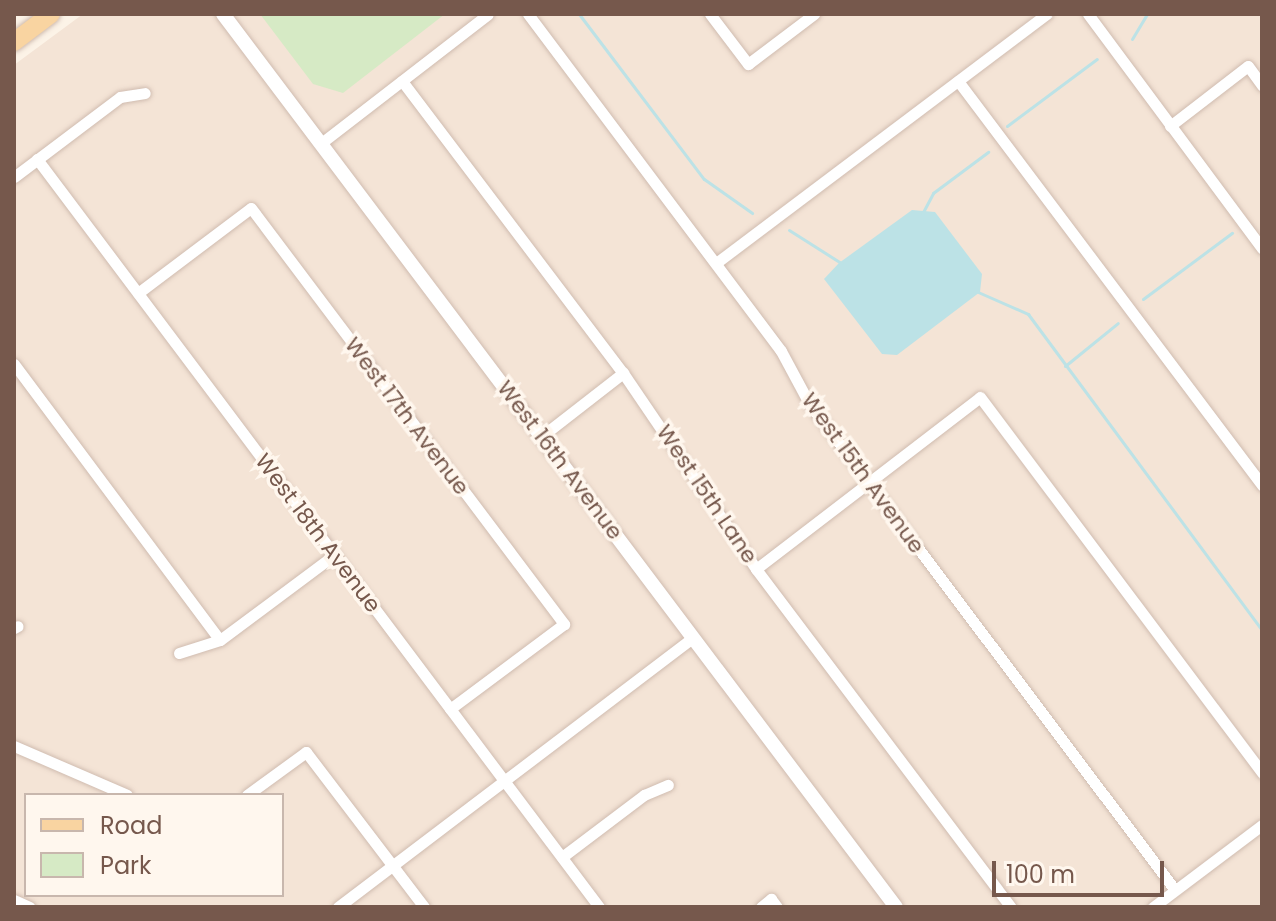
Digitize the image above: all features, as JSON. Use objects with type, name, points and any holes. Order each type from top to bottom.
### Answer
[{"type":"main road","points":[[14,42],[51,14]]},
{"type":"street","name":"West 16th Avenue","points":[[223,14],[896,907]]},
{"type":"street","points":[[320,144],[488,14]]},
{"type":"street","name":"West 15th Avenue","points":[[528,14],[716,263],[869,483],[1175,890]]},
{"type":"street","points":[[710,14],[748,64],[814,14]]},
{"type":"street","points":[[716,263],[1047,14]]},
{"type":"street","points":[[1088,14],[1262,248]]},
{"type":"street","points":[[1170,126],[1248,66],[1262,85]]},
{"type":"street","name":"West 15th Lane","points":[[402,81],[623,373],[756,569],[1011,907]]},
{"type":"street","points":[[958,81],[1262,485]]},
{"type":"street","points":[[14,177],[120,97],[145,93]]},
{"type":"street","name":"West 18th Avenue","points":[[37,159],[599,907]]},
{"type":"street","name":"West 17th Avenue","points":[[138,293],[251,208],[564,624],[450,709]]},
{"type":"street","points":[[14,364],[220,640]]},
{"type":"street","points":[[542,436],[623,373]]},
{"type":"street","points":[[756,569],[980,397],[1262,773]]},
{"type":"street","points":[[179,653],[220,640],[334,555]]},
{"type":"street","points":[[338,907],[693,638]]},
{"type":"street","points":[[14,746],[122,793]]},
{"type":"street","points":[[250,793],[306,752],[424,907]]},
{"type":"street","points":[[562,857],[644,795],[668,785]]},
{"type":"street","points":[[1153,907],[1262,825]]},
{"type":"street","points":[[14,900],[30,907]]},
{"type":"street","points":[[761,907],[774,903]]},
{"type":"shaded area","points":[[83,14],[1262,14],[1262,907],[14,907],[14,65]]},
{"type":"green space","points":[[260,14],[445,14],[343,93],[313,84]]},
{"type":"water","points":[[912,210],[935,212],[982,274],[980,292],[897,355],[882,354],[824,279],[839,263]]},
{"type":"waterway","points":[[579,14],[704,179],[752,213]]},
{"type":"waterway","points":[[1132,39],[1147,14]]},
{"type":"waterway","points":[[1007,126],[1097,59]]},
{"type":"waterway","points":[[922,214],[933,193],[988,152]]},
{"type":"waterway","points":[[789,230],[841,263]]},
{"type":"waterway","points":[[1143,299],[1232,233]]},
{"type":"waterway","points":[[978,292],[1028,314],[1262,630]]},
{"type":"waterway","points":[[1065,366],[1118,323]]}]
